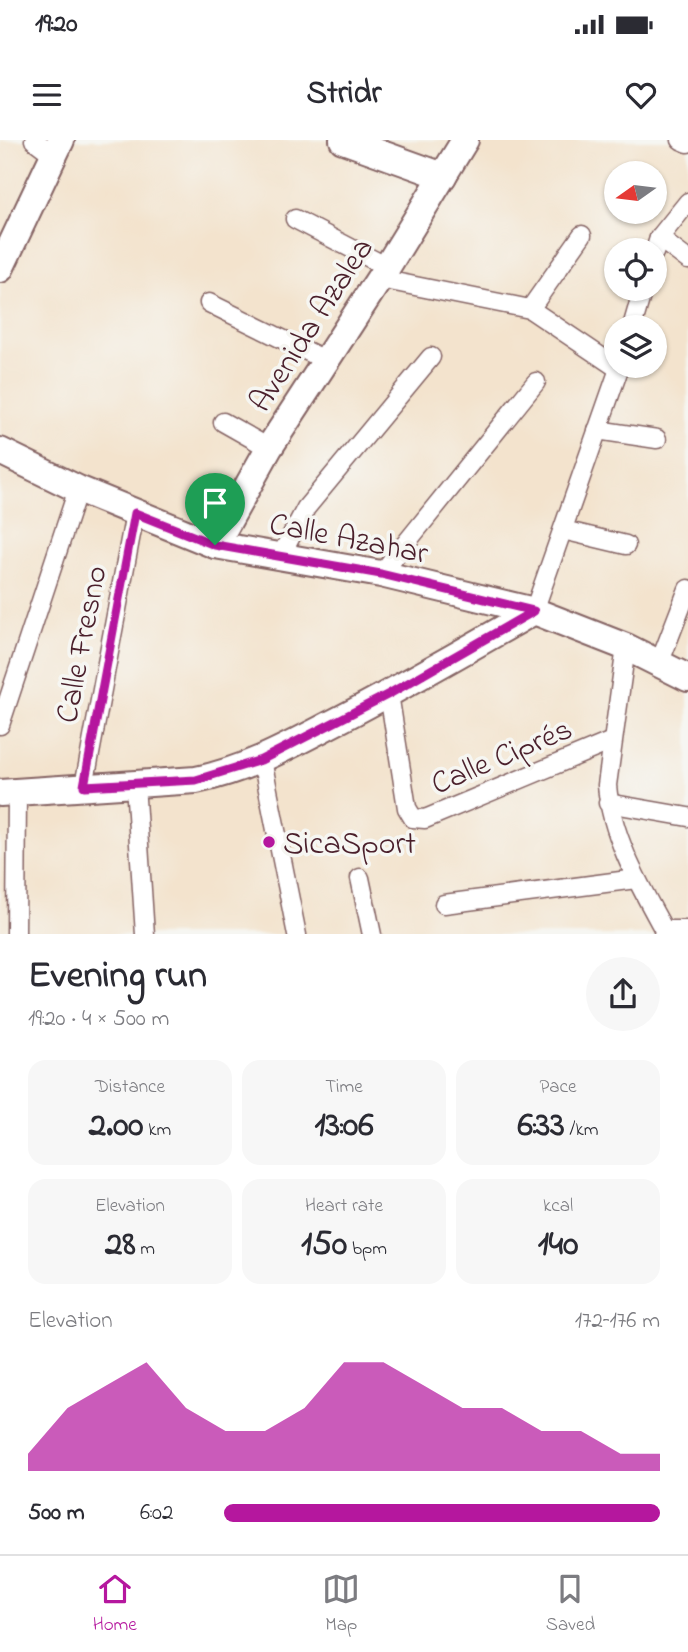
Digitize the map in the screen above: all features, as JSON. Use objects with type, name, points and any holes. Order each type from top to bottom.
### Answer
[{"type":"street","points":[[343,140],[443,176]]},
{"type":"street","name":"Avenida Azalea","points":[[215,545],[269,449],[465,140]]},
{"type":"street","points":[[681,140],[688,143]]},
{"type":"street","points":[[0,269],[49,145]]},
{"type":"street","points":[[662,238],[688,202]]},
{"type":"street","points":[[295,219],[383,273],[530,309],[604,358]]},
{"type":"street","points":[[530,309],[582,235]]},
{"type":"street","points":[[667,250],[688,260]]},
{"type":"street","points":[[209,303],[327,360]]},
{"type":"street","points":[[280,557],[306,508],[431,357]]},
{"type":"street","points":[[16,934],[8,792],[196,780],[261,760],[389,694],[534,611],[615,378]]},
{"type":"street","points":[[381,574],[536,382]]},
{"type":"street","points":[[223,422],[269,449]]},
{"type":"street","points":[[597,430],[657,439]]},
{"type":"street","name":"Calle Azahar","points":[[3,460],[215,545],[381,574],[534,611],[626,647],[688,678]]},
{"type":"street","points":[[0,726],[78,489]]},
{"type":"street","name":"Calle Fresno","points":[[84,786],[135,513]]},
{"type":"street","points":[[562,530],[626,545]]},
{"type":"street","points":[[659,664],[688,589]]},
{"type":"street","points":[[626,647],[612,741],[607,785],[608,803],[636,879],[663,932],[688,930]]},
{"type":"street","name":"Calle Ciprés","points":[[389,694],[407,808],[413,818],[425,819],[612,741]]},
{"type":"street","points":[[261,760],[297,934]]},
{"type":"street","points":[[135,784],[145,934]]},
{"type":"street","points":[[608,803],[688,817]]},
{"type":"street","points":[[359,878],[372,934]]},
{"type":"street","points":[[444,904],[636,879]]},
{"type":"place","name":"SicaSport","points":[[269,842]]},
{"type":"route","points":[[135,513],[215,545],[381,574],[534,611],[389,694],[261,760],[221,775],[196,780],[84,786],[135,513]]}]
